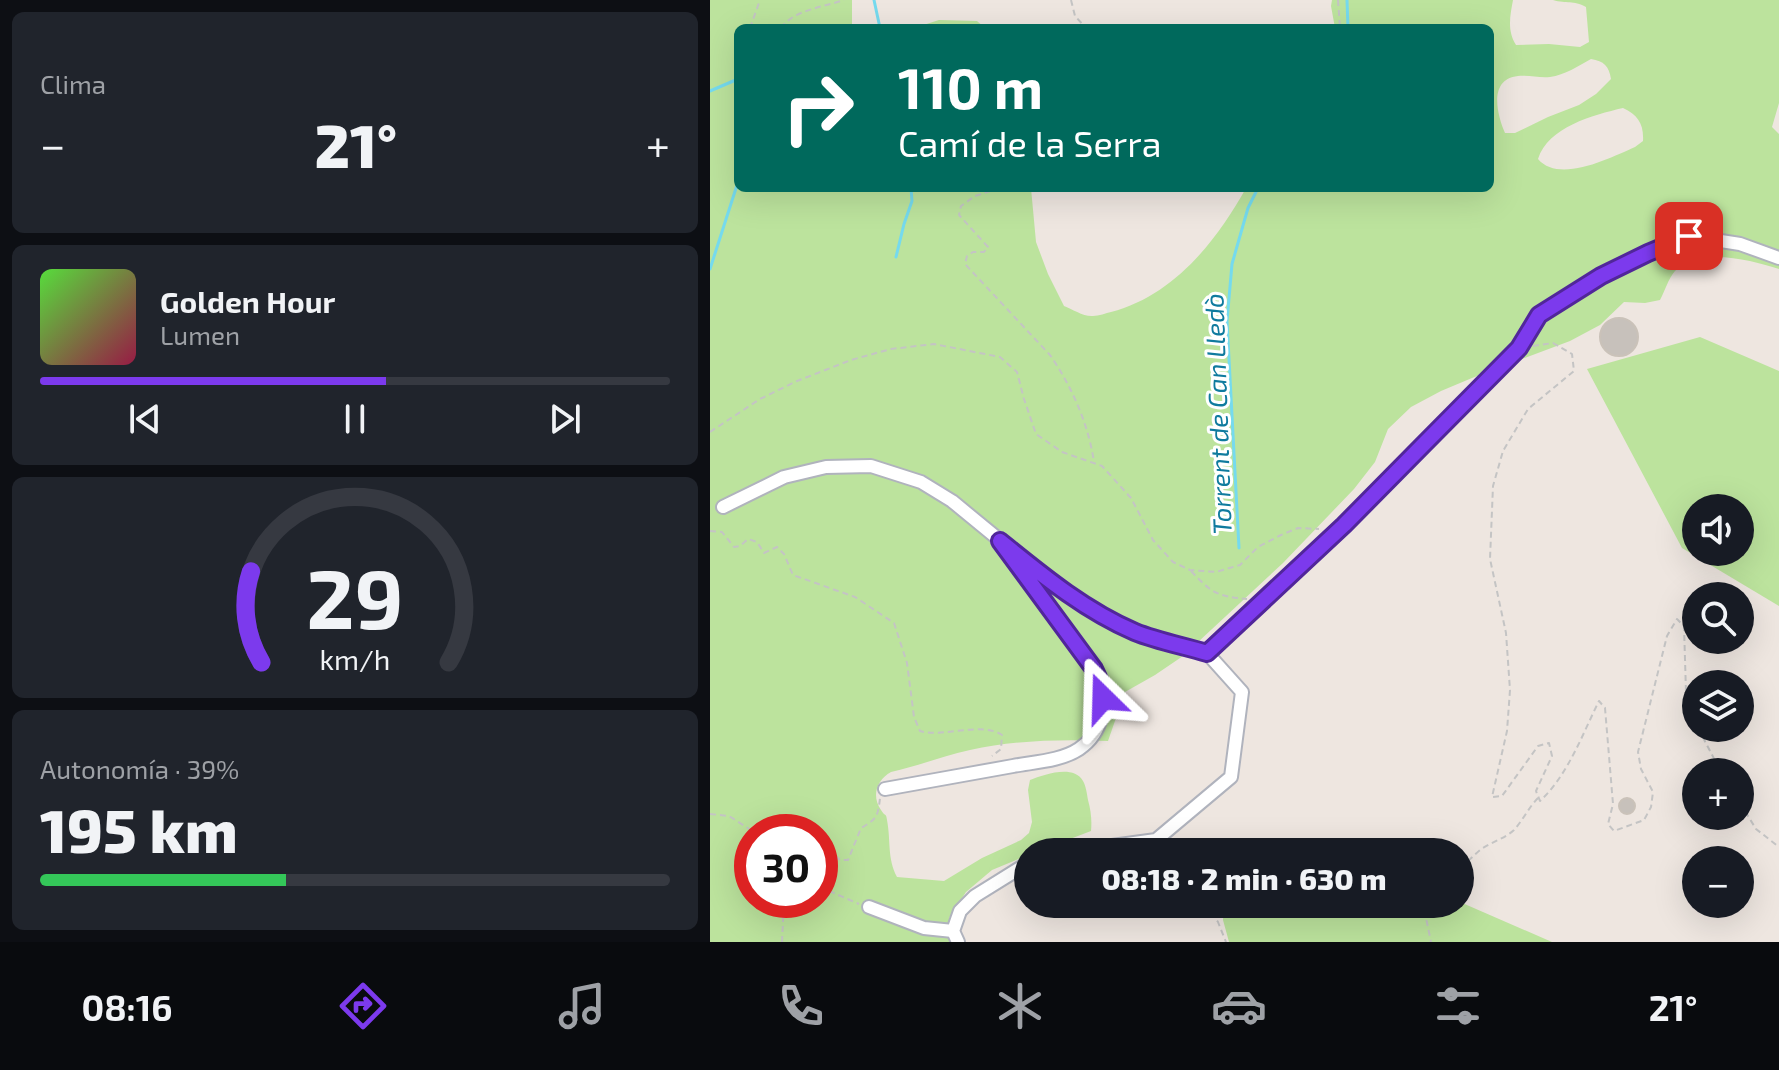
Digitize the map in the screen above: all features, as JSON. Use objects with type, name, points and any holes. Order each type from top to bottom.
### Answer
[{"type":"street","points":[[1207,653],[1344,525],[1519,348],[1539,315],[1601,276],[1689,236],[1740,244],[1779,258]]},
{"type":"street","points":[[723,507],[784,477],[826,467],[871,466],[921,482],[952,501],[1047,579],[1091,610],[1136,632],[1207,653],[1242,692],[1231,777],[1158,838]]},
{"type":"street","points":[[885,789],[1053,759],[1080,749],[1098,726],[1103,698],[1102,686],[1094,669],[1000,541]]},
{"type":"street","points":[[869,907],[955,936],[960,911],[975,896],[1014,872]]},
{"type":"path","points":[[751,24],[760,0]]},
{"type":"path","points":[[784,24],[793,17],[844,0]]},
{"type":"path","points":[[1071,0],[1075,16],[1082,24]]},
{"type":"path","points":[[1338,0],[1339,24]]},
{"type":"path","points":[[988,192],[961,206],[959,215],[988,247],[984,252],[973,252],[967,256],[965,264],[1050,355],[1060,370],[1080,407],[1094,463]]},
{"type":"path","points":[[1519,348],[1553,343],[1572,354],[1574,371],[1528,409],[1503,451],[1493,486],[1490,559],[1506,633],[1510,690],[1507,731],[1492,797],[1502,796],[1538,746],[1549,743],[1552,756],[1536,791],[1540,801],[1552,790],[1599,701],[1605,708],[1613,804],[1608,824],[1614,831],[1644,820],[1651,807],[1653,792],[1641,769],[1638,752],[1667,636],[1677,619],[1684,626],[1685,670]]},
{"type":"path","points":[[710,432],[760,399],[797,381],[851,360],[891,349],[934,344],[1000,357],[1017,372],[1036,434],[1062,452],[1102,466],[1131,498],[1153,540],[1173,562],[1190,570],[1223,597],[1263,600]]},
{"type":"path","points":[[1190,570],[1216,572],[1240,565],[1258,547],[1298,528],[1328,529],[1344,525]]},
{"type":"path","points":[[710,531],[722,532],[734,547],[748,539],[757,542],[764,553],[777,547],[784,554],[793,575],[855,597],[894,623],[907,663],[914,717],[920,731],[930,734],[996,731],[1002,735],[1001,749],[990,758]]},
{"type":"path","points":[[838,858],[848,860],[861,828],[874,820],[878,813],[885,789]]},
{"type":"path","points":[[1474,856],[1516,828],[1538,797]]},
{"type":"path","points":[[710,814],[734,819]]},
{"type":"path","points":[[1754,826],[1779,847]]},
{"type":"path","points":[[838,894],[869,907]]},
{"type":"path","points":[[782,942],[783,918]]},
{"type":"path","points":[[1215,918],[1226,942]]},
{"type":"path","points":[[1426,918],[1431,942]]},
{"type":"green space","points":[[710,0],[852,0],[852,24],[734,24],[734,192],[1031,192],[1036,242],[1048,274],[1064,306],[1093,316],[1133,304],[1173,280],[1206,247],[1244,192],[1494,192],[1494,24],[1334,24],[1332,0],[1513,0],[1510,29],[1516,45],[1580,47],[1589,42],[1586,7],[1553,0],[1779,0],[1779,103],[1772,127],[1779,134],[1779,269],[1726,257],[1685,263],[1675,271],[1660,300],[1624,302],[1600,325],[1570,341],[1472,378],[1411,407],[1388,429],[1375,462],[1354,489],[1283,563],[1183,656],[1125,692],[1108,741],[1004,744],[950,755],[886,775],[877,788],[876,799],[887,818],[890,856],[897,877],[944,881],[1014,843],[1014,861],[992,870],[966,892],[949,918],[950,942],[710,942]],"holes":[[[1591,59],[1605,65],[1611,79],[1596,94],[1579,105],[1515,133],[1505,133],[1497,99],[1502,84],[1508,79],[1556,76]],[[1623,108],[1633,114],[1641,125],[1643,141],[1635,147],[1571,169],[1547,166],[1538,159],[1551,139],[1573,124]]]},
{"type":"green space","points":[[939,20],[977,21],[980,24],[926,24]]},
{"type":"green space","points":[[1700,337],[1779,371],[1779,606],[1754,591],[1754,582],[1739,582],[1712,566],[1754,566],[1754,494],[1682,494],[1682,548],[1587,369]]},
{"type":"green space","points":[[1066,772],[1078,776],[1085,785],[1091,812],[1091,831],[1073,838],[1023,838],[1029,833],[1032,822],[1028,790],[1030,780]]},
{"type":"green space","points":[[1474,908],[1552,942],[1229,942],[1223,920],[1474,918]]},
{"type":"building","points":[[1619,318],[1633,323],[1638,337],[1633,351],[1619,356],[1605,351],[1600,337],[1605,323]]},
{"type":"building","points":[[1624,798],[1630,798],[1635,806],[1633,812],[1624,814],[1619,809],[1619,803]]},
{"type":"waterway","points":[[874,0],[879,24]]},
{"type":"waterway","name":"Torrent de Can Lledò","points":[[1347,0],[1348,24]]},
{"type":"waterway","points":[[710,91],[734,81]]},
{"type":"waterway","points":[[710,269],[735,192]]},
{"type":"waterway","points":[[896,257],[912,201],[911,192]]},
{"type":"waterway","name":"Torrent de Can Lledò","points":[[1239,548],[1227,321],[1232,264],[1248,208],[1256,192]]},
{"type":"route","points":[[1103,698],[1102,686],[1094,669],[1000,541],[1091,610],[1136,632],[1207,653],[1344,525],[1519,348],[1539,315],[1601,276],[1689,236]]}]
